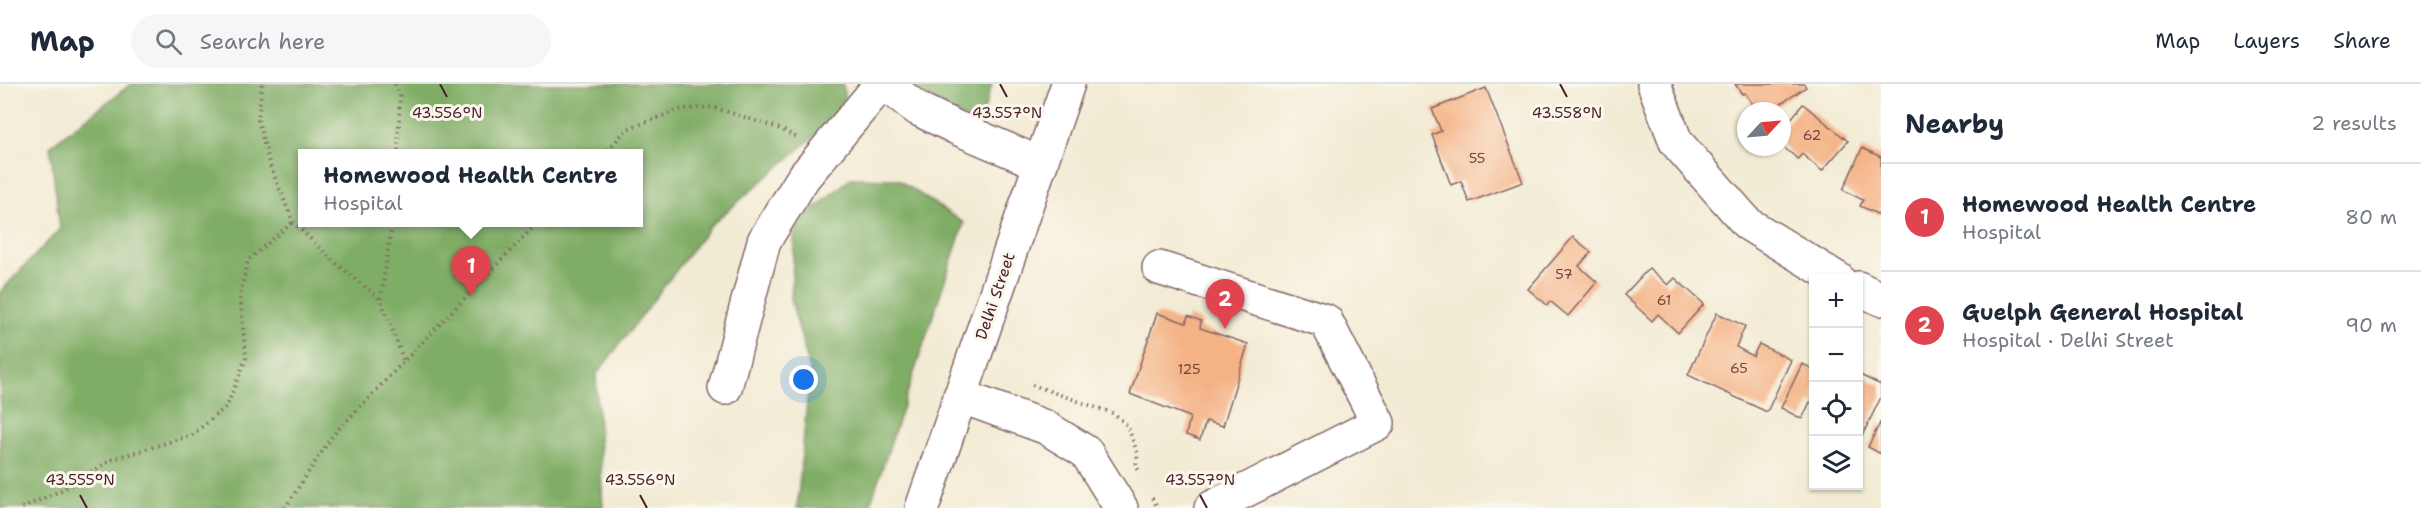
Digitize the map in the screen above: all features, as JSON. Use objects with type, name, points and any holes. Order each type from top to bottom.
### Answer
[{"type":"street","points":[[725,388],[764,241],[803,178],[883,84],[928,114],[1041,164]]},
{"type":"street","name":"Delhi Street","points":[[922,508],[1068,84]]},
{"type":"street","points":[[1654,84],[1676,142],[1748,224],[1830,274]]},
{"type":"street","points":[[1159,268],[1326,321],[1378,423],[1211,508]]},
{"type":"street","points":[[1863,290],[1881,299]]},
{"type":"street","points":[[960,396],[1046,427],[1086,452],[1121,508]]},
{"type":"path","points":[[262,84],[258,120],[269,163],[293,222],[298,227]]},
{"type":"path","points":[[395,84],[400,95],[398,149]]},
{"type":"path","points":[[608,149],[627,129],[681,109],[712,107],[781,129],[823,153]]},
{"type":"path","points":[[22,508],[62,490],[113,459],[192,435],[227,406],[246,358],[240,295],[248,260],[293,222]]},
{"type":"path","points":[[298,227],[330,258],[381,300]]},
{"type":"path","points":[[391,227],[381,300],[404,361]]},
{"type":"path","points":[[285,508],[333,435],[533,227]]},
{"type":"path","points":[[1025,383],[1115,414],[1127,425],[1138,454],[1136,465],[1140,474]]},
{"type":"path","points":[[1149,491],[1158,508]]},
{"type":"green space","points":[[131,84],[843,84],[846,109],[711,225],[596,375],[603,508],[0,508],[0,292],[60,229],[50,146]]},
{"type":"green space","points":[[907,84],[992,84],[979,127]]},
{"type":"green space","points":[[851,178],[897,179],[964,223],[869,508],[797,508],[810,370],[791,300],[795,225]]},
{"type":"building","points":[[1735,84],[1804,84],[1806,87],[1784,102],[1751,102],[1745,93],[1742,94]]},
{"type":"building","points":[[1486,88],[1523,182],[1469,202],[1461,181],[1451,185],[1432,135],[1441,131],[1432,109]]},
{"type":"building","points":[[1803,104],[1848,141],[1822,171],[1802,154],[1798,159],[1791,153],[1791,119]]},
{"type":"building","points":[[1862,148],[1881,157],[1881,216],[1860,206],[1863,200],[1843,190]]},
{"type":"building","points":[[1573,237],[1591,252],[1579,266],[1597,282],[1568,316],[1550,301],[1547,305],[1528,289]]},
{"type":"building","points":[[1649,268],[1668,285],[1675,278],[1704,304],[1678,333],[1658,314],[1652,321],[1624,295]]},
{"type":"building","points":[[1157,313],[1186,323],[1188,316],[1201,321],[1200,328],[1248,344],[1223,426],[1206,421],[1200,440],[1186,435],[1190,417],[1130,394]]},
{"type":"building","points":[[1717,313],[1745,326],[1736,347],[1753,356],[1759,344],[1791,360],[1767,412],[1688,375]]},
{"type":"building","points":[[1802,364],[1809,367],[1809,404],[1802,419],[1781,408]]},
{"type":"building","points":[[1863,376],[1881,385],[1881,397],[1863,434]]},
{"type":"building","points":[[1881,421],[1881,454],[1868,447]]},
{"type":"place","name":"Homewood Health Centre","points":[[471,296]]},
{"type":"place","name":"Guelph General Hospital","points":[[1225,329]]}]
